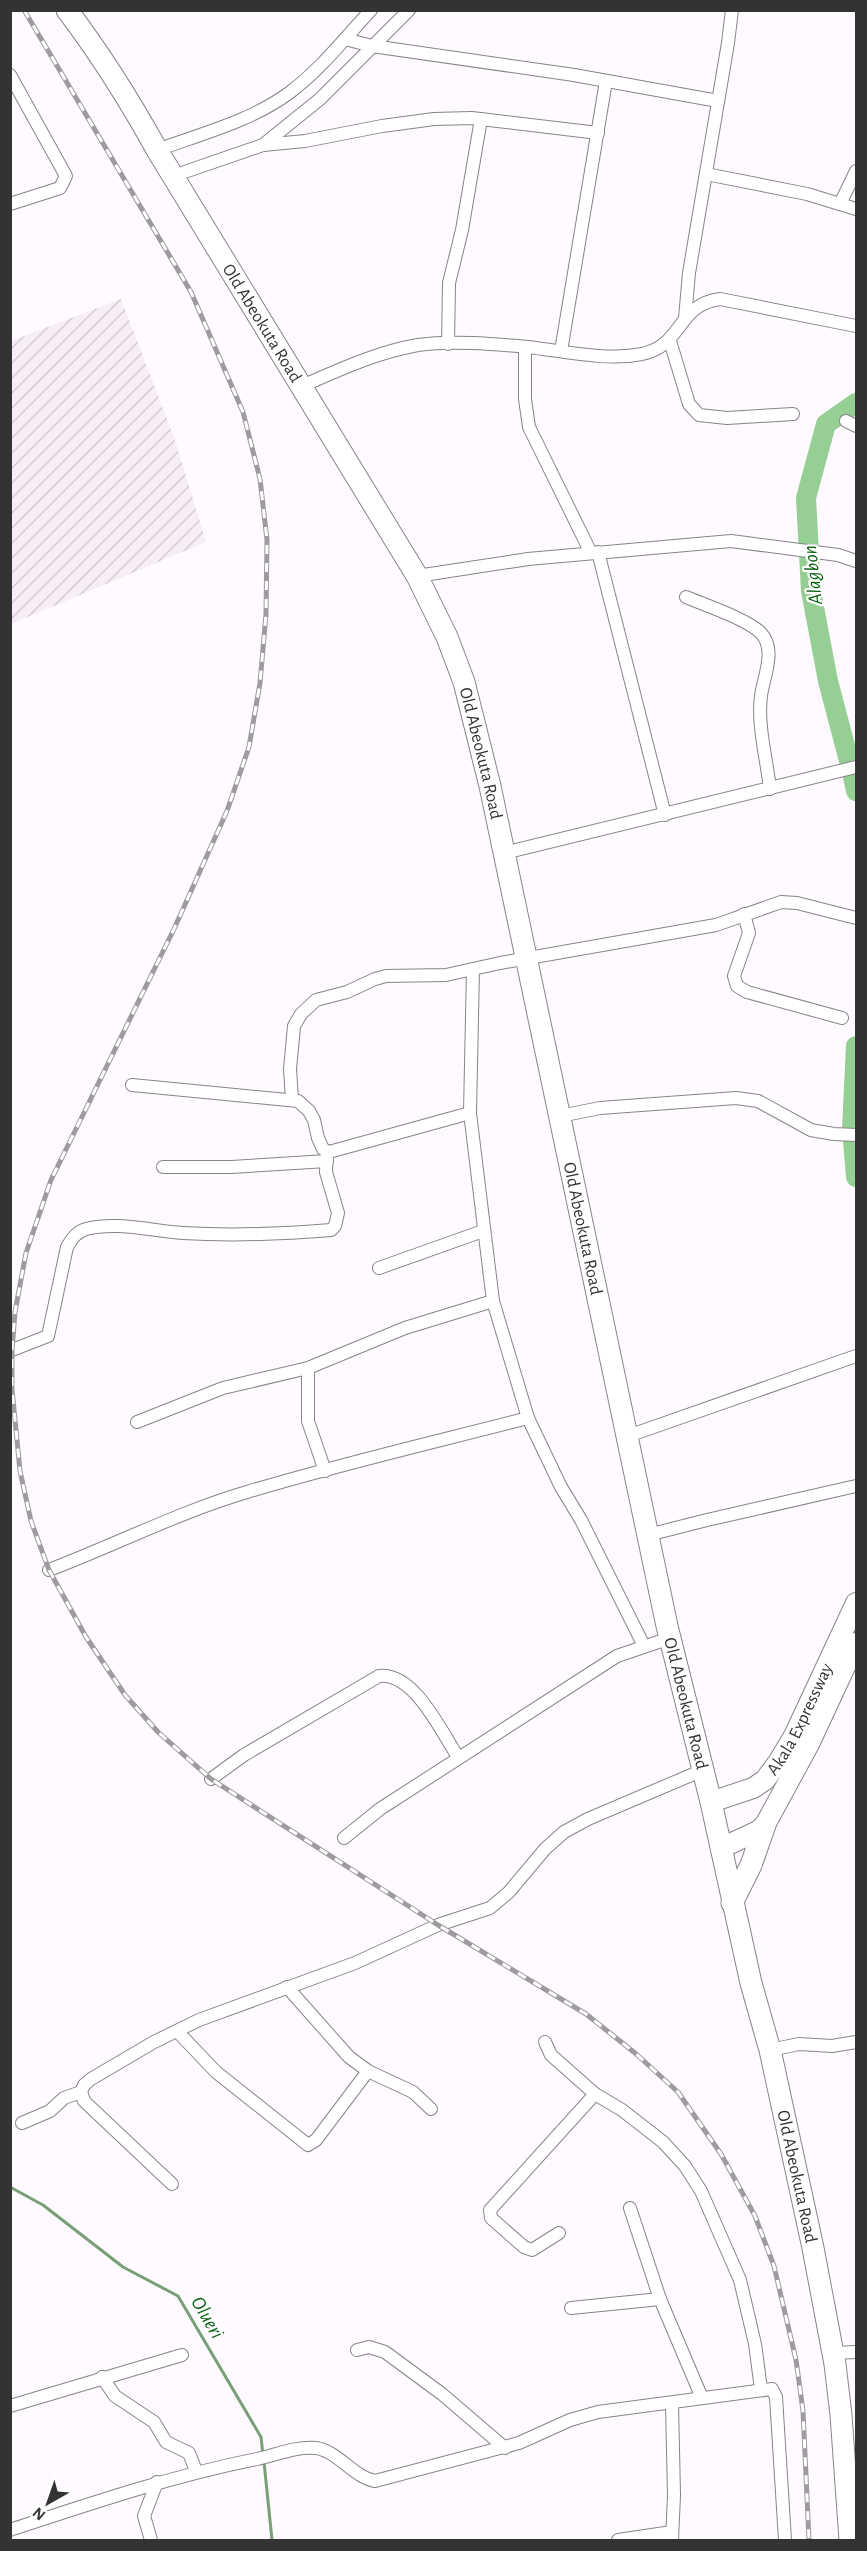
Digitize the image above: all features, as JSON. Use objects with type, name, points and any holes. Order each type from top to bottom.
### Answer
[{"type":"highway","name":"Old Abeokuta Road","points":[[67,10],[94,46],[417,576],[447,637],[464,682],[478,731],[670,1638],[711,1802],[760,2020],[770,2050],[833,2353],[841,2415],[850,2541]]},
{"type":"highway","points":[[732,1903],[751,1865],[765,1825]]},
{"type":"main road","name":"Akala Expressway","points":[[711,1802],[753,1788],[765,1780],[779,1761],[794,1736],[856,1603]]},
{"type":"main road","name":"Akala Expressway","points":[[765,1825],[809,1744],[856,1643]]},
{"type":"main road","points":[[721,1848],[758,1831],[765,1825]]},
{"type":"street","points":[[157,150],[255,113],[275,102],[318,68],[371,10]]},
{"type":"street","points":[[263,145],[320,99],[410,10]]},
{"type":"street","points":[[685,318],[689,273],[732,10]]},
{"type":"street","points":[[345,39],[372,46],[606,81],[718,101]]},
{"type":"street","points":[[10,75],[66,176],[60,188],[10,204]]},
{"type":"street","points":[[561,351],[606,81]]},
{"type":"street","points":[[173,176],[263,145],[305,141],[424,120],[481,119],[598,133]]},
{"type":"street","points":[[448,344],[449,283],[462,230],[481,119]]},
{"type":"street","points":[[840,204],[856,171]]},
{"type":"street","points":[[706,174],[807,194],[856,209]]},
{"type":"street","points":[[302,386],[356,363],[419,345],[525,347],[604,356],[639,354],[655,350],[670,341],[685,318],[701,303],[720,299],[856,326]]},
{"type":"street","points":[[670,341],[689,404],[699,415],[727,418],[793,414]]},
{"type":"street","points":[[525,347],[525,399],[529,427],[594,553],[666,815]]},
{"type":"street","points":[[417,576],[505,562],[731,541],[815,552],[856,561]]},
{"type":"street","points":[[686,597],[732,616],[761,633],[765,639],[768,659],[760,698],[770,789]]},
{"type":"street","points":[[504,853],[856,767]]},
{"type":"street","points":[[292,1099],[291,1069],[294,1026],[301,1014],[315,1000],[346,992],[386,976],[446,975],[526,958],[716,925],[744,914],[788,902],[856,918]]},
{"type":"street","points":[[744,914],[749,933],[734,976],[737,986],[747,992],[842,1018]]},
{"type":"street","points":[[473,969],[470,1113],[493,1301],[528,1418],[561,1487],[586,1530],[644,1646]]},
{"type":"street","points":[[12,1350],[48,1336],[67,1247],[79,1232],[109,1227],[233,1236],[331,1230],[335,1226],[338,1213],[326,1172],[327,1157],[318,1138],[314,1120],[309,1111],[298,1101],[132,1085]]},
{"type":"street","points":[[560,1116],[600,1108],[736,1098],[758,1101],[811,1130],[856,1135]]},
{"type":"street","points":[[163,1167],[231,1167],[327,1157],[470,1113]]},
{"type":"street","points":[[379,1268],[483,1231]]},
{"type":"street","points":[[137,1422],[223,1388],[308,1368],[405,1328],[493,1301]]},
{"type":"street","points":[[628,1436],[856,1356]]},
{"type":"street","points":[[308,1368],[308,1421],[325,1471]]},
{"type":"street","points":[[49,1570],[144,1529],[236,1496],[528,1418]]},
{"type":"street","points":[[648,1535],[856,1486]]},
{"type":"street","points":[[344,1838],[380,1809],[458,1757],[514,1724],[617,1656],[670,1638]]},
{"type":"street","points":[[211,1779],[244,1755],[379,1676],[388,1675],[397,1677],[417,1695],[458,1757]]},
{"type":"street","points":[[172,2184],[84,2101],[81,2092],[84,2085],[91,2079],[199,2020],[355,1963],[438,1925],[490,1908],[509,1892],[545,1849],[564,1832],[588,1819],[703,1770]]},
{"type":"street","points":[[287,1987],[349,2057],[368,2071],[413,2092],[431,2109]]},
{"type":"street","points":[[177,2031],[216,2072],[308,2145],[316,2140],[368,2071]]},
{"type":"street","points":[[545,2042],[551,2055],[595,2094],[622,2110],[663,2142],[685,2166],[700,2192],[740,2280],[755,2344],[761,2389]]},
{"type":"street","points":[[770,2050],[799,2044],[832,2046],[856,2042]]},
{"type":"street","points":[[22,2123],[50,2111],[64,2098],[81,2092]]},
{"type":"street","points":[[559,2234],[532,2250],[524,2247],[491,2218],[490,2210],[595,2094]]},
{"type":"street","points":[[630,2208],[660,2299],[702,2398]]},
{"type":"street","points":[[572,2308],[660,2299]]},
{"type":"street","points":[[357,2350],[369,2347],[385,2352],[442,2394],[505,2448]]},
{"type":"street","points":[[833,2353],[856,2352]]},
{"type":"street","points":[[10,2406],[182,2355]]},
{"type":"street","points":[[102,2378],[115,2396],[154,2422],[166,2442],[189,2453],[196,2471]]},
{"type":"street","points":[[10,2530],[196,2471],[304,2449],[317,2448],[325,2451],[366,2478],[375,2481],[505,2448],[586,2415],[772,2389],[776,2397],[785,2541]]},
{"type":"street","points":[[618,2541],[672,2536],[674,2495],[672,2404]]},
{"type":"street","points":[[151,2541],[144,2516],[157,2482]]},
{"type":"shaded area","points":[[121,299],[174,437],[206,542],[11,624],[11,341]]},
{"type":"waterway","name":"Alagbon","points":[[849,761],[828,681],[811,591],[806,498],[826,424],[856,403]]},
{"type":"waterway","name":"Alagbon","points":[[853,777],[856,791]]},
{"type":"waterway","name":"Alagbon","points":[[852,1129],[856,1046]]},
{"type":"waterway","name":"Alagbon","points":[[853,1141],[856,1177]]},
{"type":"waterway","name":"Olueri","points":[[10,2187],[43,2205],[123,2267],[178,2296],[261,2437],[263,2455]]},
{"type":"waterway","name":"Olueri","points":[[264,2462],[272,2540]]},
{"type":"railway","points":[[24,10],[191,292],[243,412],[260,479],[267,540],[266,614],[260,683],[249,747],[227,811],[174,929],[51,1180],[26,1253],[15,1312],[12,1389],[20,1471],[31,1521],[49,1570],[86,1637],[125,1695],[158,1732],[211,1779],[438,1925],[586,2014],[635,2053],[678,2092],[721,2154],[755,2216],[774,2266],[796,2360],[803,2411],[809,2540]]}]
